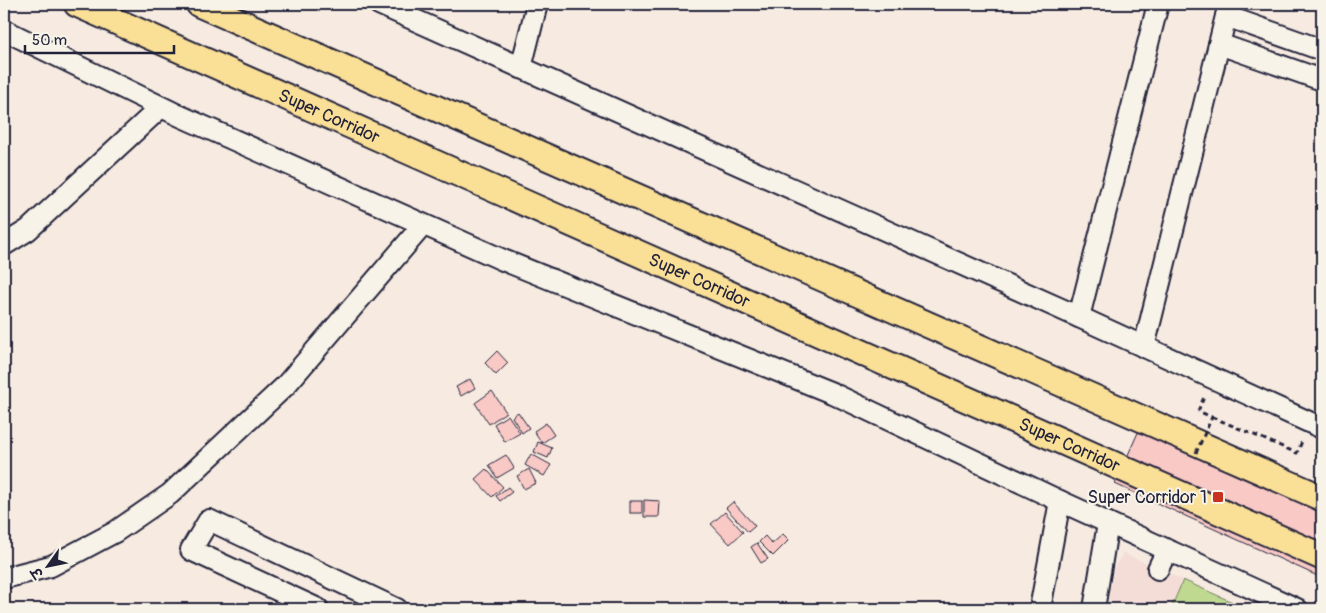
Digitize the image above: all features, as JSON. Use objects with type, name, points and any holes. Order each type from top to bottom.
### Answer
[{"type":"main road","name":"Super Corridor","points":[[77,4],[1322,557]]},
{"type":"main road","points":[[199,4],[1322,498]]},
{"type":"street","points":[[379,4],[1079,317],[1322,428]]},
{"type":"street","points":[[521,68],[537,4]]},
{"type":"street","points":[[1079,317],[1158,4]]},
{"type":"street","points":[[1144,347],[1228,10],[1322,50]]},
{"type":"street","points":[[4,30],[161,107],[503,260],[832,393],[1060,502],[1297,609]]},
{"type":"street","points":[[1219,44],[1322,80]]},
{"type":"street","points":[[4,245],[28,230],[161,107]]},
{"type":"street","points":[[4,578],[51,566],[115,532],[170,494],[285,386],[424,224]]},
{"type":"street","points":[[1040,609],[1060,502]]},
{"type":"street","points":[[318,609],[191,550],[209,520],[397,609]]},
{"type":"street","points":[[1094,609],[1108,524]]},
{"type":"street","points":[[1158,569],[1167,550]]},
{"type":"path","points":[[1198,411],[1297,453]]},
{"type":"path","points":[[1196,453],[1212,417]]},
{"type":"shaded area","points":[[1123,553],[1248,609],[1107,609],[1114,568]]},
{"type":"green space","points":[[1183,580],[1248,609],[1180,609],[1172,606]]},
{"type":"building","points":[[497,351],[508,363],[496,375],[485,363]]},
{"type":"building","points":[[470,379],[475,388],[461,396],[456,387]]},
{"type":"building","points":[[492,391],[506,412],[489,424],[475,403]]},
{"type":"building","points":[[518,412],[529,428],[522,433],[512,417]]},
{"type":"building","points":[[508,415],[520,433],[505,442],[494,424]]},
{"type":"building","points":[[546,423],[554,435],[542,443],[534,431]]},
{"type":"building","name":"Super Corridor 1","points":[[1140,428],[1322,510],[1322,578],[1115,484]]},
{"type":"building","points":[[538,442],[552,448],[548,458],[534,452]]},
{"type":"building","points":[[531,454],[551,465],[544,476],[525,465]]},
{"type":"building","points":[[506,455],[514,468],[497,478],[489,465]]},
{"type":"building","points":[[486,469],[503,487],[492,497],[475,479]]},
{"type":"building","points":[[529,469],[536,483],[524,489],[517,476]]},
{"type":"building","points":[[508,487],[512,492],[500,501],[496,496]]},
{"type":"building","points":[[644,500],[660,501],[659,517],[644,517]]},
{"type":"building","points":[[630,501],[642,501],[642,513],[630,513]]},
{"type":"building","points":[[733,502],[755,526],[748,532],[726,508]]},
{"type":"building","points":[[725,512],[743,532],[730,544],[711,524]]},
{"type":"building","points":[[783,534],[789,540],[773,556],[759,542],[765,536],[772,544]]},
{"type":"building","points":[[757,543],[768,559],[761,563],[751,547]]},
{"type":"place","name":"Super Corridor 1","points":[[1218,497]]}]
